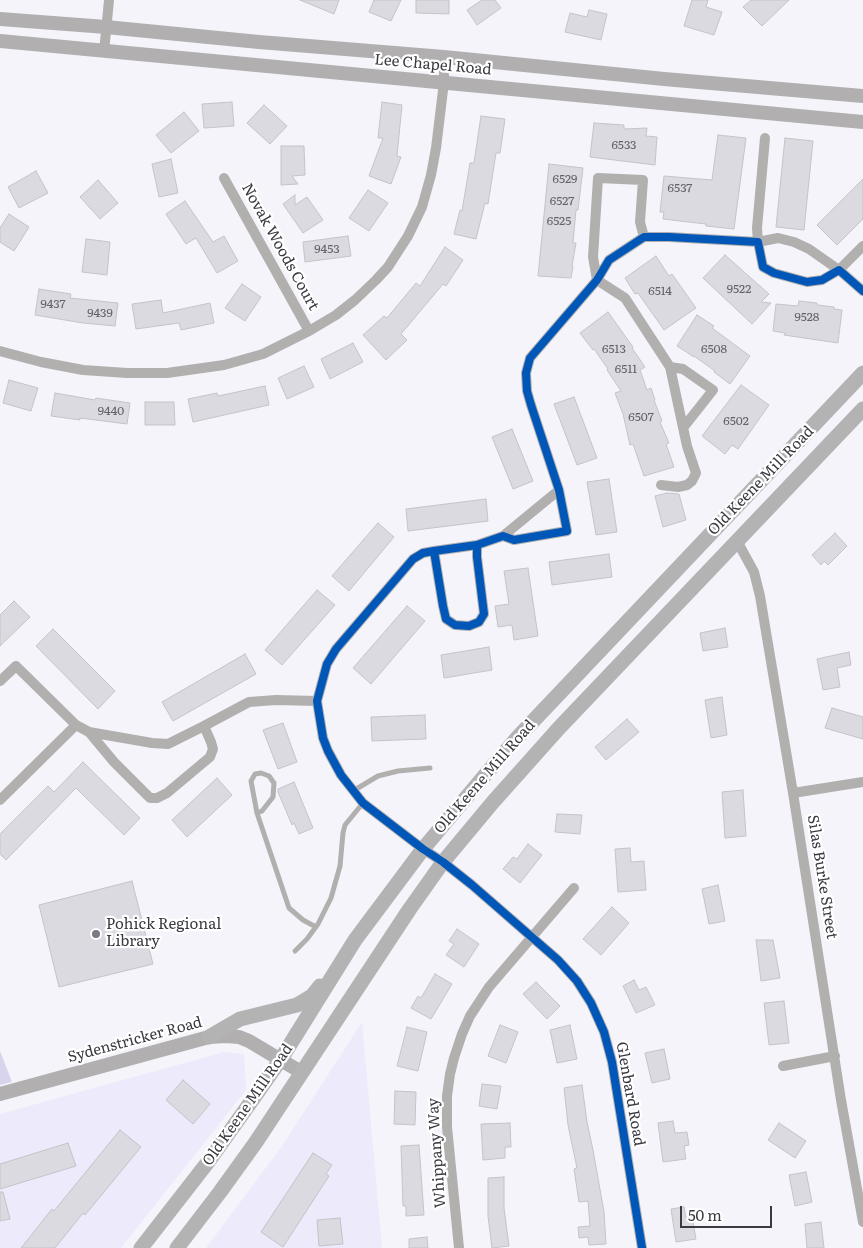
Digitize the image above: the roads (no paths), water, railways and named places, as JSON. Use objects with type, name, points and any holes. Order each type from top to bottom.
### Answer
[{"type":"main road","name":"Lee Chapel Road","points":[[0,19],[444,57],[664,79],[863,96]]},
{"type":"main road","name":"Lee Chapel Road","points":[[0,41],[863,122]]},
{"type":"main road","name":"Old Keene Mill Road","points":[[141,1248],[208,1162],[281,1059],[355,940],[423,849],[518,737],[863,374]]},
{"type":"main road","name":"Old Keene Mill Road","points":[[177,1248],[256,1142],[409,910],[443,862],[559,728],[863,409]]},
{"type":"main road","points":[[208,1037],[240,1019],[297,1005],[312,996],[342,961]]},
{"type":"main road","name":"Sydenstricker Road","points":[[0,1094],[208,1037],[239,1037],[301,1072]]},
{"type":"street","points":[[104,52],[109,0]]},
{"type":"street","points":[[0,351],[41,362],[83,370],[167,373],[204,369],[241,361],[275,348],[336,315],[355,300],[388,267],[408,236],[422,207],[431,175],[439,124],[444,82],[444,57]]},
{"type":"street","points":[[765,138],[756,228],[763,267],[774,273],[807,282],[822,280],[839,270],[863,246]]},
{"type":"street","name":"Novak Woods Court","points":[[224,178],[309,331]]},
{"type":"street","points":[[644,237],[640,222],[643,180],[598,178],[593,257],[597,280],[625,298],[670,367],[687,446],[696,473],[692,481],[687,484],[678,487],[661,485]]},
{"type":"street","points":[[503,536],[514,540],[567,531],[559,490],[530,404],[526,373],[530,358],[597,280],[608,260],[644,237],[758,242],[778,238],[794,242],[809,250],[839,270],[863,291]]},
{"type":"street","points":[[670,367],[683,369],[713,390],[683,428]]},
{"type":"street","points":[[0,681],[16,666],[76,726],[89,732],[152,743],[168,744],[249,702],[276,700],[317,701],[327,664],[336,649],[414,559],[423,553],[477,545],[503,536],[559,490]]},
{"type":"street","name":"Silas Burke Street","points":[[737,541],[754,572],[760,596],[841,1100],[863,1222]]},
{"type":"street","points":[[434,552],[446,619],[455,625],[469,626],[479,622],[484,614],[477,545]]},
{"type":"street","name":"Glenbard Road","points":[[317,701],[323,738],[328,751],[341,775],[363,803],[472,885],[558,960],[578,981],[591,1003],[604,1032],[612,1062],[642,1248]]},
{"type":"street","points":[[0,800],[76,726]]},
{"type":"street","points":[[89,732],[114,762],[150,798],[157,798],[166,793],[210,757],[213,749],[204,726]]},
{"type":"street","points":[[793,793],[863,782]]},
{"type":"street","name":"Whippany Way","points":[[459,1248],[447,1127],[447,1096],[450,1074],[462,1034],[470,1016],[489,987],[574,888]]},
{"type":"street","points":[[783,1066],[835,1056]]},
{"type":"lane","points":[[353,791],[378,776],[398,771],[430,768]]},
{"type":"lane","points":[[257,813],[262,811],[273,797],[274,783],[269,776],[261,773],[255,774],[251,781],[257,813],[289,908],[303,920],[316,927]]},
{"type":"lane","points":[[295,951],[316,927],[331,898],[340,866],[345,825],[363,803]]},
{"type":"place","name":"Pohick Regional Library","points":[[96,934]]}]
